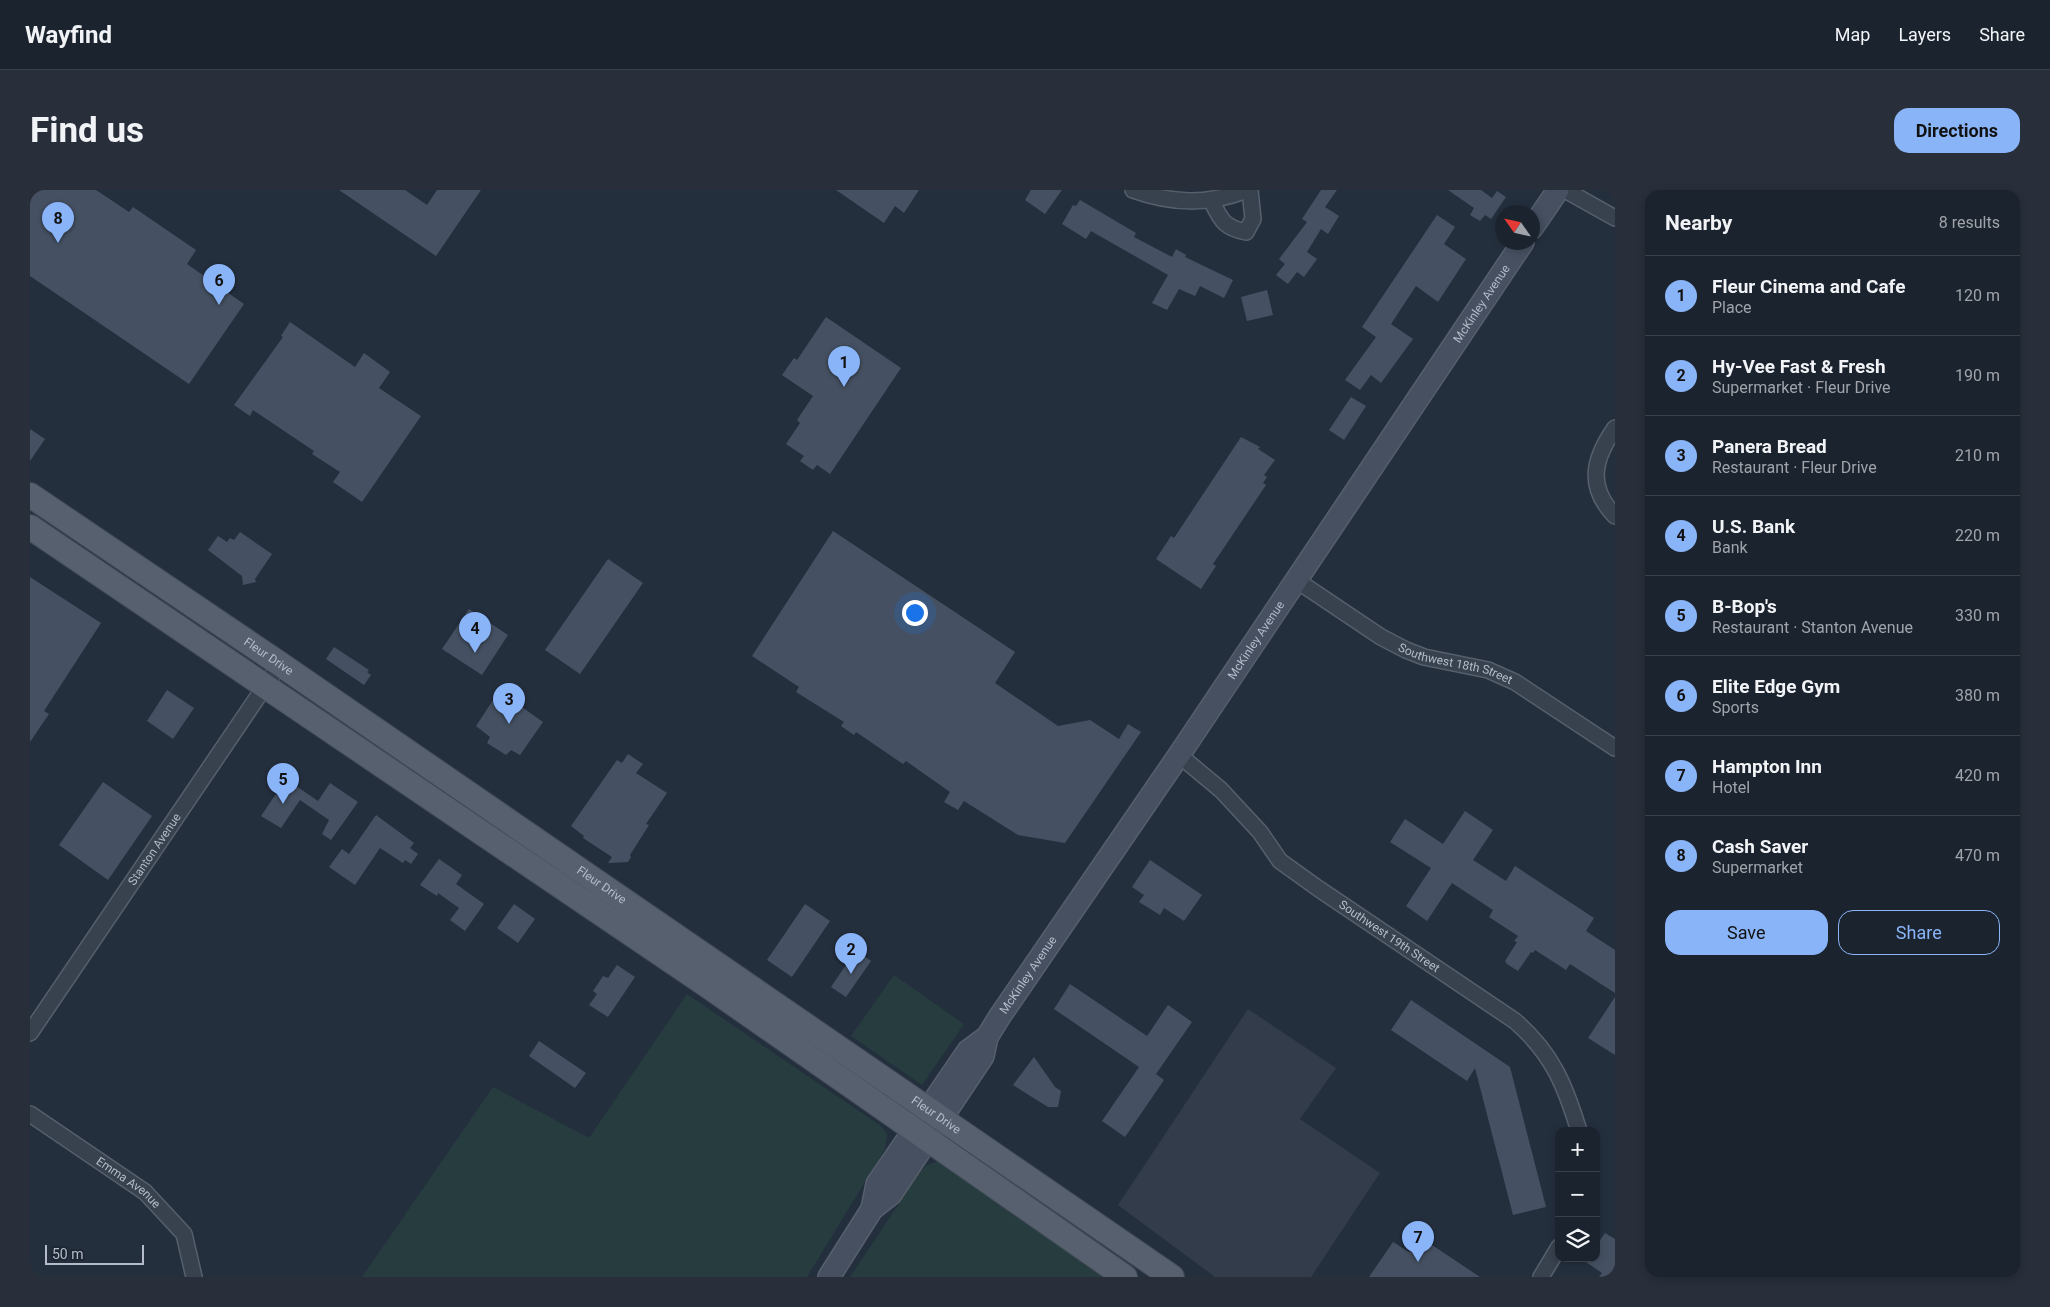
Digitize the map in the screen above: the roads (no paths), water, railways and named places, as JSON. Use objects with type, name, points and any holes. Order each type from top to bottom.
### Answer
[{"type":"main road","points":[[1540,216],[1558,190]]},
{"type":"main road","name":"McKinley Avenue","points":[[829,1277],[872,1209],[877,1184],[920,1135],[983,1056],[987,1037],[1179,755],[1518,250]]},
{"type":"main road","name":"Fleur Drive","points":[[30,495],[280,664],[1172,1277]]},
{"type":"main road","name":"Fleur Drive","points":[[30,527],[708,986],[1125,1277]]},
{"type":"street","points":[[1132,190],[1155,198],[1183,202],[1212,200],[1248,190],[1254,219],[1246,232],[1230,229],[1219,217],[1212,200]]},
{"type":"street","points":[[1565,190],[1615,218]]},
{"type":"street","points":[[1615,428],[1602,447],[1596,472],[1599,490],[1607,508],[1615,516]]},
{"type":"street","name":"Southwest 18th Street","points":[[1296,580],[1381,637],[1406,650],[1424,657],[1488,670],[1515,682],[1615,748]]},
{"type":"street","name":"Stanton Avenue","points":[[30,1033],[280,664]]},
{"type":"street","name":"Southwest 19th Street","points":[[1179,755],[1221,790],[1260,832],[1280,861],[1515,1021],[1535,1038],[1567,1090],[1578,1127]]},
{"type":"street","name":"Emma Avenue","points":[[30,1114],[145,1192],[184,1234],[194,1277]]},
{"type":"street","points":[[1542,1277],[1555,1254]]},
{"type":"place","name":"Cash Saver","points":[[58,243]]},
{"type":"place","name":"Elite Edge Gym","points":[[219,305]]},
{"type":"place","name":"Fleur Cinema and Cafe","points":[[844,387]]},
{"type":"place","name":"U.S. Bank","points":[[475,653]]},
{"type":"place","name":"Panera Bread","points":[[509,724]]},
{"type":"place","name":"B-Bop's","points":[[283,804]]},
{"type":"place","name":"Hy-Vee Fast & Fresh","points":[[851,974]]},
{"type":"place","name":"Hampton Inn","points":[[1418,1262]]}]
